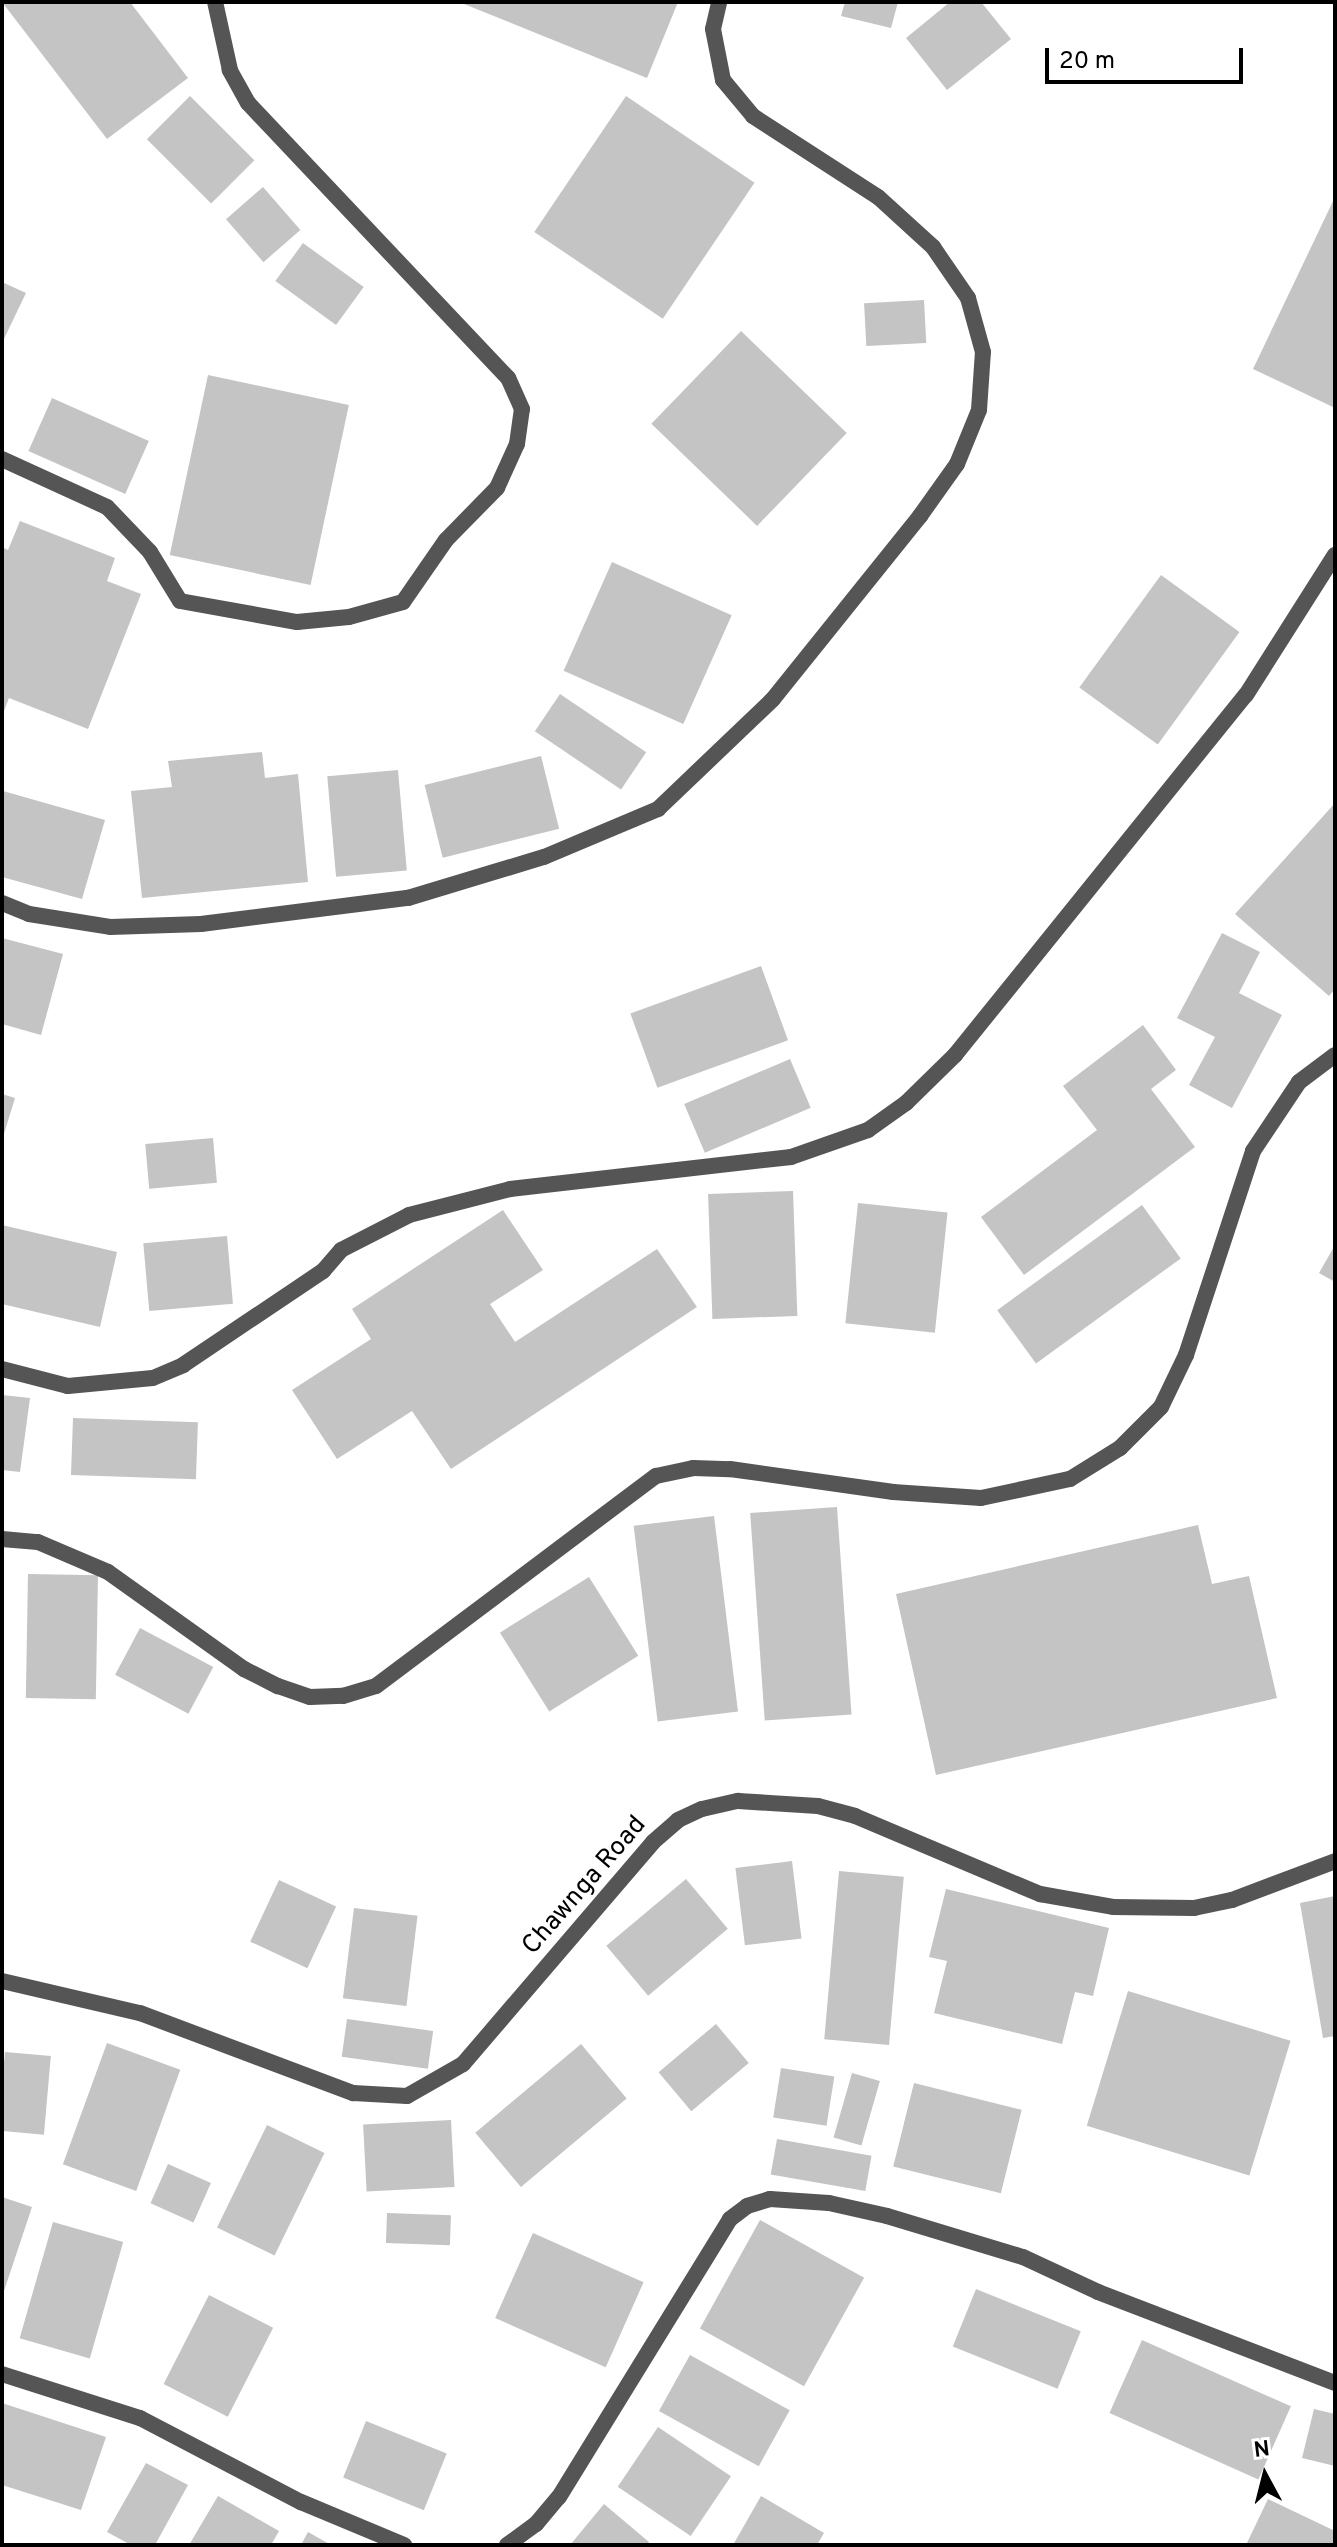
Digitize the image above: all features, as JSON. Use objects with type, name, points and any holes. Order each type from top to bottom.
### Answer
[{"type":"street","points":[[2,459],[107,507],[150,552],[180,601],[297,622],[349,617],[403,602],[446,540],[497,488],[517,444],[522,409],[508,378],[248,103],[230,70],[215,2]]},
{"type":"street","points":[[2,903],[29,914],[110,927],[201,924],[408,898],[587,839],[658,809],[773,699],[920,516],[957,464],[979,410],[983,352],[968,298],[933,247],[878,197],[753,116],[723,80],[713,29],[719,2]]},
{"type":"street","points":[[2,1369],[68,1386],[153,1378],[183,1365],[323,1271],[341,1250],[409,1215],[510,1189],[791,1157],[868,1130],[906,1103],[955,1055],[1246,695],[1335,555]]},
{"type":"street","points":[[2,1539],[38,1542],[108,1572],[244,1669],[278,1686],[310,1697],[343,1696],[376,1686],[656,1476],[693,1468],[730,1469],[893,1492],[981,1498],[1070,1479],[1120,1448],[1161,1407],[1186,1355],[1253,1151],[1299,1082],[1335,1055]]},
{"type":"street","name":"Chawnga Road","points":[[2,1981],[140,2013],[353,2093],[407,2096],[463,2064],[653,1842],[678,1820],[702,1809],[738,1801],[818,1806],[855,1816],[1040,1894],[1113,1907],[1206,1905],[1335,1861]]},
{"type":"street","points":[[507,2545],[536,2524],[559,2497],[730,2219],[747,2206],[770,2199],[829,2203],[887,2216],[1023,2257],[1098,2292],[1335,2383]]},
{"type":"street","points":[[2,2374],[140,2418],[301,2502],[404,2545]]},
{"type":"building","points":[[2,2],[130,2],[188,78],[107,139]]},
{"type":"building","points":[[459,2],[678,2],[647,78]]},
{"type":"building","points":[[845,2],[898,2],[891,28],[841,16]]},
{"type":"building","points":[[950,2],[981,2],[1011,39],[947,90],[906,38]]},
{"type":"building","points":[[190,96],[254,160],[211,203],[147,139]]},
{"type":"building","points":[[626,96],[755,183],[663,319],[534,232]]},
{"type":"building","points":[[263,187],[300,230],[263,262],[226,219]]},
{"type":"building","points":[[1335,197],[1335,408],[1253,369]]},
{"type":"building","points":[[303,243],[364,287],[336,325],[275,281]]},
{"type":"building","points":[[2,282],[26,293],[2,343]]},
{"type":"building","points":[[924,300],[926,343],[866,346],[864,303]]},
{"type":"building","points":[[741,331],[847,433],[757,526],[651,424]]},
{"type":"building","points":[[208,375],[349,405],[311,585],[170,555]]},
{"type":"building","points":[[52,398],[149,441],[125,494],[28,451]]},
{"type":"building","points":[[20,521],[115,558],[107,581],[141,594],[88,729],[9,698],[2,716],[2,547],[8,550]]},
{"type":"building","points":[[612,562],[732,615],[683,724],[564,671]]},
{"type":"building","points":[[1161,575],[1239,632],[1158,744],[1079,687]]},
{"type":"building","points":[[560,694],[646,752],[621,789],[535,731]]},
{"type":"building","points":[[262,752],[265,778],[298,774],[308,882],[142,898],[131,791],[172,787],[168,761]]},
{"type":"building","points":[[541,756],[559,829],[443,858],[425,785]]},
{"type":"building","points":[[398,770],[407,871],[336,877],[327,776]]},
{"type":"building","points":[[3,791],[105,820],[82,899],[2,877]]},
{"type":"building","points":[[1335,803],[1335,989],[1329,996],[1235,914]]},
{"type":"building","points":[[1222,933],[1260,952],[1239,993],[1282,1015],[1232,1108],[1189,1085],[1215,1037],[1177,1018]]},
{"type":"building","points":[[2,938],[63,954],[41,1035],[2,1024]]},
{"type":"building","points":[[761,966],[788,1040],[657,1088],[630,1014]]},
{"type":"building","points":[[1143,1025],[1176,1070],[1151,1089],[1195,1147],[1024,1275],[981,1217],[1097,1130],[1063,1086]]},
{"type":"building","points":[[790,1059],[811,1108],[705,1153],[684,1104]]},
{"type":"building","points":[[2,1094],[15,1098],[3,1137],[2,1137]]},
{"type":"building","points":[[213,1138],[217,1183],[149,1189],[145,1144]]},
{"type":"building","points":[[793,1191],[797,1316],[712,1319],[708,1194]]},
{"type":"building","points":[[858,1203],[948,1212],[935,1333],[845,1323]]},
{"type":"building","points":[[1142,1205],[1181,1258],[1036,1364],[997,1310]]},
{"type":"building","points":[[503,1210],[543,1270],[490,1304],[515,1342],[657,1249],[697,1307],[451,1469],[412,1411],[337,1459],[292,1390],[371,1339],[352,1309]]},
{"type":"building","points":[[2,1225],[117,1252],[100,1327],[2,1304]]},
{"type":"building","points":[[227,1236],[233,1304],[149,1311],[143,1243]]},
{"type":"building","points":[[1335,1245],[1335,1282],[1319,1273]]},
{"type":"building","points":[[2,1395],[30,1398],[20,1472],[2,1470]]},
{"type":"building","points":[[73,1418],[198,1422],[196,1479],[71,1475]]},
{"type":"building","points":[[837,1507],[852,1714],[765,1721],[750,1513]]},
{"type":"building","points":[[714,1516],[738,1712],[658,1721],[634,1526]]},
{"type":"building","points":[[1198,1525],[1212,1584],[1249,1576],[1277,1698],[936,1775],[896,1594]]},
{"type":"building","points":[[28,1574],[98,1575],[96,1699],[26,1698]]},
{"type":"building","points":[[589,1577],[638,1656],[549,1712],[500,1633]]},
{"type":"building","points":[[140,1628],[213,1667],[188,1714],[115,1675]]},
{"type":"building","points":[[792,1861],[802,1938],[745,1945],[735,1868]]},
{"type":"building","points":[[839,1871],[904,1877],[889,2045],[824,2039]]},
{"type":"building","points":[[686,1879],[728,1929],[648,1996],[606,1946]]},
{"type":"building","points":[[279,1880],[336,1907],[307,1968],[250,1942]]},
{"type":"building","points":[[946,1889],[1109,1928],[1093,1996],[1075,1992],[1062,2044],[934,2013],[947,1961],[929,1957]]},
{"type":"building","points":[[1335,1896],[1335,2036],[1323,2038],[1300,1903]]},
{"type":"building","points":[[354,1908],[418,1916],[406,2006],[343,1998]]},
{"type":"building","points":[[1128,1991],[1291,2041],[1249,2176],[1087,2126]]},
{"type":"building","points":[[347,2019],[433,2031],[428,2069],[342,2057]]},
{"type":"building","points":[[716,2024],[749,2063],[691,2111],[659,2072]]},
{"type":"building","points":[[107,2043],[180,2070],[136,2191],[63,2164]]},
{"type":"building","points":[[581,2044],[627,2098],[521,2187],[475,2133]]},
{"type":"building","points":[[5,2052],[51,2056],[44,2135],[2,2131]]},
{"type":"building","points":[[781,2068],[834,2076],[827,2126],[773,2117]]},
{"type":"building","points":[[852,2073],[880,2081],[861,2145],[834,2137]]},
{"type":"building","points":[[914,2083],[1022,2110],[1001,2193],[893,2166]]},
{"type":"building","points":[[451,2120],[455,2187],[367,2192],[363,2125]]},
{"type":"building","points":[[267,2125],[325,2153],[275,2256],[217,2227]]},
{"type":"building","points":[[777,2139],[872,2156],[865,2191],[771,2174]]},
{"type":"building","points":[[168,2164],[211,2183],[193,2222],[151,2203]]},
{"type":"building","points":[[2,2197],[32,2207],[3,2294],[2,2293]]},
{"type":"building","points":[[387,2213],[451,2215],[450,2245],[386,2243]]},
{"type":"building","points":[[760,2220],[864,2278],[804,2386],[700,2328]]},
{"type":"building","points":[[53,2222],[123,2242],[90,2358],[20,2338]]},
{"type":"building","points":[[533,2233],[644,2282],[606,2367],[495,2318]]},
{"type":"building","points":[[976,2289],[1081,2331],[1058,2389],[953,2346]]},
{"type":"building","points":[[209,2295],[273,2328],[228,2417],[164,2384]]},
{"type":"building","points":[[1142,2340],[1291,2406],[1258,2479],[1109,2413]]},
{"type":"building","points":[[690,2355],[790,2410],[759,2466],[659,2411]]},
{"type":"building","points":[[2,2403],[106,2437],[81,2510],[2,2485]]},
{"type":"building","points":[[1314,2409],[1335,2414],[1335,2466],[1302,2458]]},
{"type":"building","points":[[366,2421],[447,2454],[424,2510],[343,2478]]},
{"type":"building","points":[[658,2427],[731,2476],[691,2536],[618,2487]]},
{"type":"building","points":[[146,2463],[188,2485],[155,2545],[131,2545],[107,2532]]},
{"type":"building","points":[[218,2496],[279,2531],[271,2545],[189,2545]]},
{"type":"building","points":[[761,2496],[824,2533],[817,2545],[733,2545]]},
{"type":"building","points":[[1268,2499],[1335,2531],[1335,2545],[1246,2545]]},
{"type":"building","points":[[604,2504],[649,2542],[647,2545],[570,2545]]},
{"type":"building","points":[[308,2532],[331,2545],[301,2545]]}]
